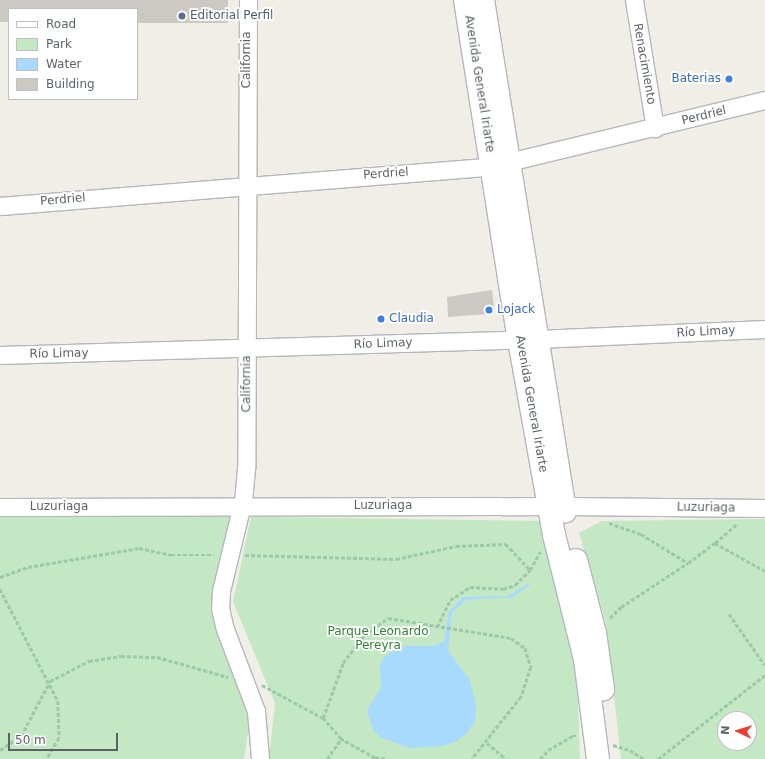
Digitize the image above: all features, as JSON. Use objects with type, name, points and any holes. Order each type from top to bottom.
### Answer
[{"type":"main road","name":"Avenida General Iriarte","points":[[465,0],[501,164]]},
{"type":"main road","name":"Avenida General Iriarte","points":[[483,0],[501,164],[528,339],[564,506],[595,633],[601,747]]},
{"type":"main road","name":"Avenida General Iriarte","points":[[564,506],[554,535],[589,683],[601,747]]},
{"type":"main road","points":[[585,759],[601,747]]},
{"type":"street","name":"California","points":[[248,0],[246,468],[242,506],[221,591],[221,614],[258,719],[260,759]]},
{"type":"street","name":"Renacimiento","points":[[634,0],[655,128]]},
{"type":"street","name":"Perdriel","points":[[0,206],[247,184],[501,164],[655,128],[765,100]]},
{"type":"street","name":"Río Limay","points":[[0,355],[247,349],[765,329]]},
{"type":"street","name":"Luzuriaga","points":[[0,507],[564,506],[765,508]]},
{"type":"path","points":[[564,506],[641,534],[688,563]]},
{"type":"path","points":[[595,633],[620,607],[688,563],[715,543],[742,520],[743,508]]},
{"type":"path","points":[[439,628],[450,600],[470,587],[503,589],[515,585],[530,570],[548,536],[554,535]]},
{"type":"path","points":[[715,543],[765,571]]},
{"type":"path","points":[[0,577],[28,567],[139,548],[171,555],[396,558],[456,546],[506,544],[530,570]]},
{"type":"path","points":[[0,589],[50,681],[58,701],[59,738],[47,759]]},
{"type":"path","points":[[729,614],[765,665]]},
{"type":"path","points":[[323,718],[343,663],[363,636],[388,618],[439,628],[511,638],[525,648],[531,667],[521,697],[487,743],[472,759]]},
{"type":"path","points":[[349,629],[363,636]]},
{"type":"path","points":[[0,750],[21,736],[50,681],[89,661],[121,656],[157,657],[185,662],[213,674],[244,680],[268,687],[323,718],[341,739],[375,758],[385,759]]},
{"type":"path","points":[[658,759],[765,676]]},
{"type":"path","points":[[540,759],[572,736],[601,747],[630,750],[644,759]]},
{"type":"path","points":[[327,759],[341,739]]},
{"type":"path","points":[[487,743],[506,759]]},
{"type":"green space","points":[[232,513],[212,601],[252,706],[244,759],[0,759],[0,515]]},
{"type":"green space","name":"Parque Leonardo Pereyra","points":[[251,517],[545,521],[577,675],[580,759],[269,759],[275,703],[233,602]]},
{"type":"green space","points":[[765,519],[765,759],[621,759],[606,623],[579,533],[602,521]]},
{"type":"water","points":[[527,584],[531,584],[513,597],[466,600],[452,612],[448,651],[470,680],[476,705],[475,722],[467,733],[457,741],[442,746],[410,748],[382,738],[373,730],[367,710],[381,688],[380,665],[385,656],[405,646],[432,646],[444,642],[449,611],[463,597],[508,596]]},
{"type":"building","name":"Editorial Perfil","points":[[0,0],[228,0],[228,23],[138,23],[138,8],[8,8],[8,22],[0,22]]},
{"type":"building","points":[[492,290],[494,308],[489,314],[448,317],[447,297]]},
{"type":"place","name":"Editorial Perfil","points":[[182,16]]},
{"type":"place","name":"Baterias","points":[[729,79]]},
{"type":"place","name":"Lojack","points":[[489,310]]},
{"type":"place","name":"Claudia","points":[[381,319]]}]
